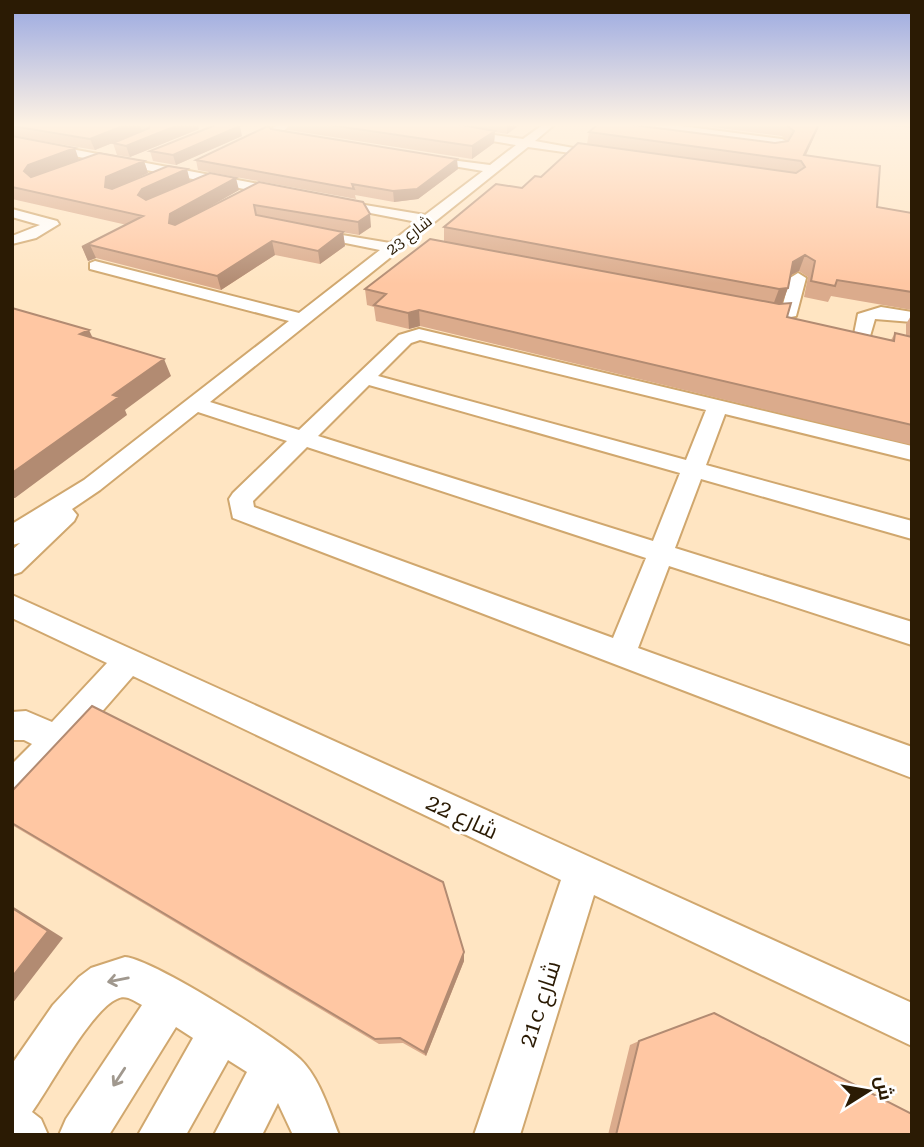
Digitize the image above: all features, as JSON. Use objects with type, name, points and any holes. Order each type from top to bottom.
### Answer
[{"type":"street","points":[[151,179],[155,178]]},
{"type":"street","points":[[194,187],[211,178],[298,195]]},
{"type":"street","name":"شارع 23","points":[[12,536],[92,485],[482,178]]},
{"type":"street","points":[[244,197],[259,188]]},
{"type":"street","points":[[324,200],[428,220]]},
{"type":"street","points":[[12,213],[51,223],[50,227],[37,232],[14,236]]},
{"type":"street","points":[[302,231],[397,244]]},
{"type":"street","points":[[95,266],[302,319]]},
{"type":"street","points":[[732,305],[774,313],[790,312],[798,278]]},
{"type":"street","points":[[862,339],[864,318],[867,315],[881,312],[912,317]]},
{"type":"street","points":[[912,453],[419,334],[405,339],[241,499],[242,512],[912,762]]},
{"type":"street","points":[[365,378],[912,530]]},
{"type":"street","points":[[194,404],[912,634]]},
{"type":"street","points":[[621,655],[691,469],[718,406]]},
{"type":"street","name":"شارع 23","points":[[12,565],[92,485]]},
{"type":"street","name":"شارع 22","points":[[12,606],[127,662],[912,1025]]},
{"type":"street","points":[[12,789],[127,662]]},
{"type":"street","points":[[12,726],[26,725],[57,740]]},
{"type":"street","name":"21c شارع","points":[[497,1135],[582,873]]},
{"type":"street","points":[[12,1103],[85,999],[105,982],[117,977],[137,979],[262,1054],[286,1075],[297,1091],[316,1135]]},
{"type":"street","points":[[82,1135],[170,999]]},
{"type":"street","points":[[161,1135],[221,1031]]},
{"type":"street","points":[[237,1135],[262,1088],[286,1075]]},
{"type":"street","points":[[12,1125],[25,1135]]},
{"type":"lane","points":[[397,244],[421,244]]},
{"type":"building","points":[[12,178],[106,178],[105,187],[112,189],[140,178],[168,178],[142,189],[138,195],[146,200],[199,178],[234,178],[236,178],[170,214],[169,223],[175,225],[259,182],[363,202],[370,214],[358,222],[254,205],[256,215],[343,232],[318,251],[272,241],[217,276],[90,245],[82,247],[143,216],[12,187]]},
{"type":"building","points":[[291,178],[432,178],[417,189],[393,191],[352,184],[354,189]]},
{"type":"building","points":[[533,178],[879,178],[877,207],[912,213],[912,292],[837,280],[835,286],[811,281],[815,261],[805,255],[793,262],[788,288],[779,289],[444,227],[496,184],[522,188]]},
{"type":"building","points":[[430,239],[779,304],[791,303],[787,317],[894,341],[895,333],[912,337],[912,425],[419,310],[408,313],[374,305],[386,294],[365,289]]},
{"type":"building","points":[[12,308],[89,330],[80,334],[164,359],[113,395],[119,397],[12,473]]},
{"type":"building","points":[[92,706],[443,882],[464,952],[424,1052],[400,1038],[375,1039],[12,823],[12,791]]},
{"type":"building","points":[[12,908],[48,931],[12,977]]},
{"type":"building","points":[[714,1013],[912,1114],[912,1135],[616,1135],[639,1041]]}]
